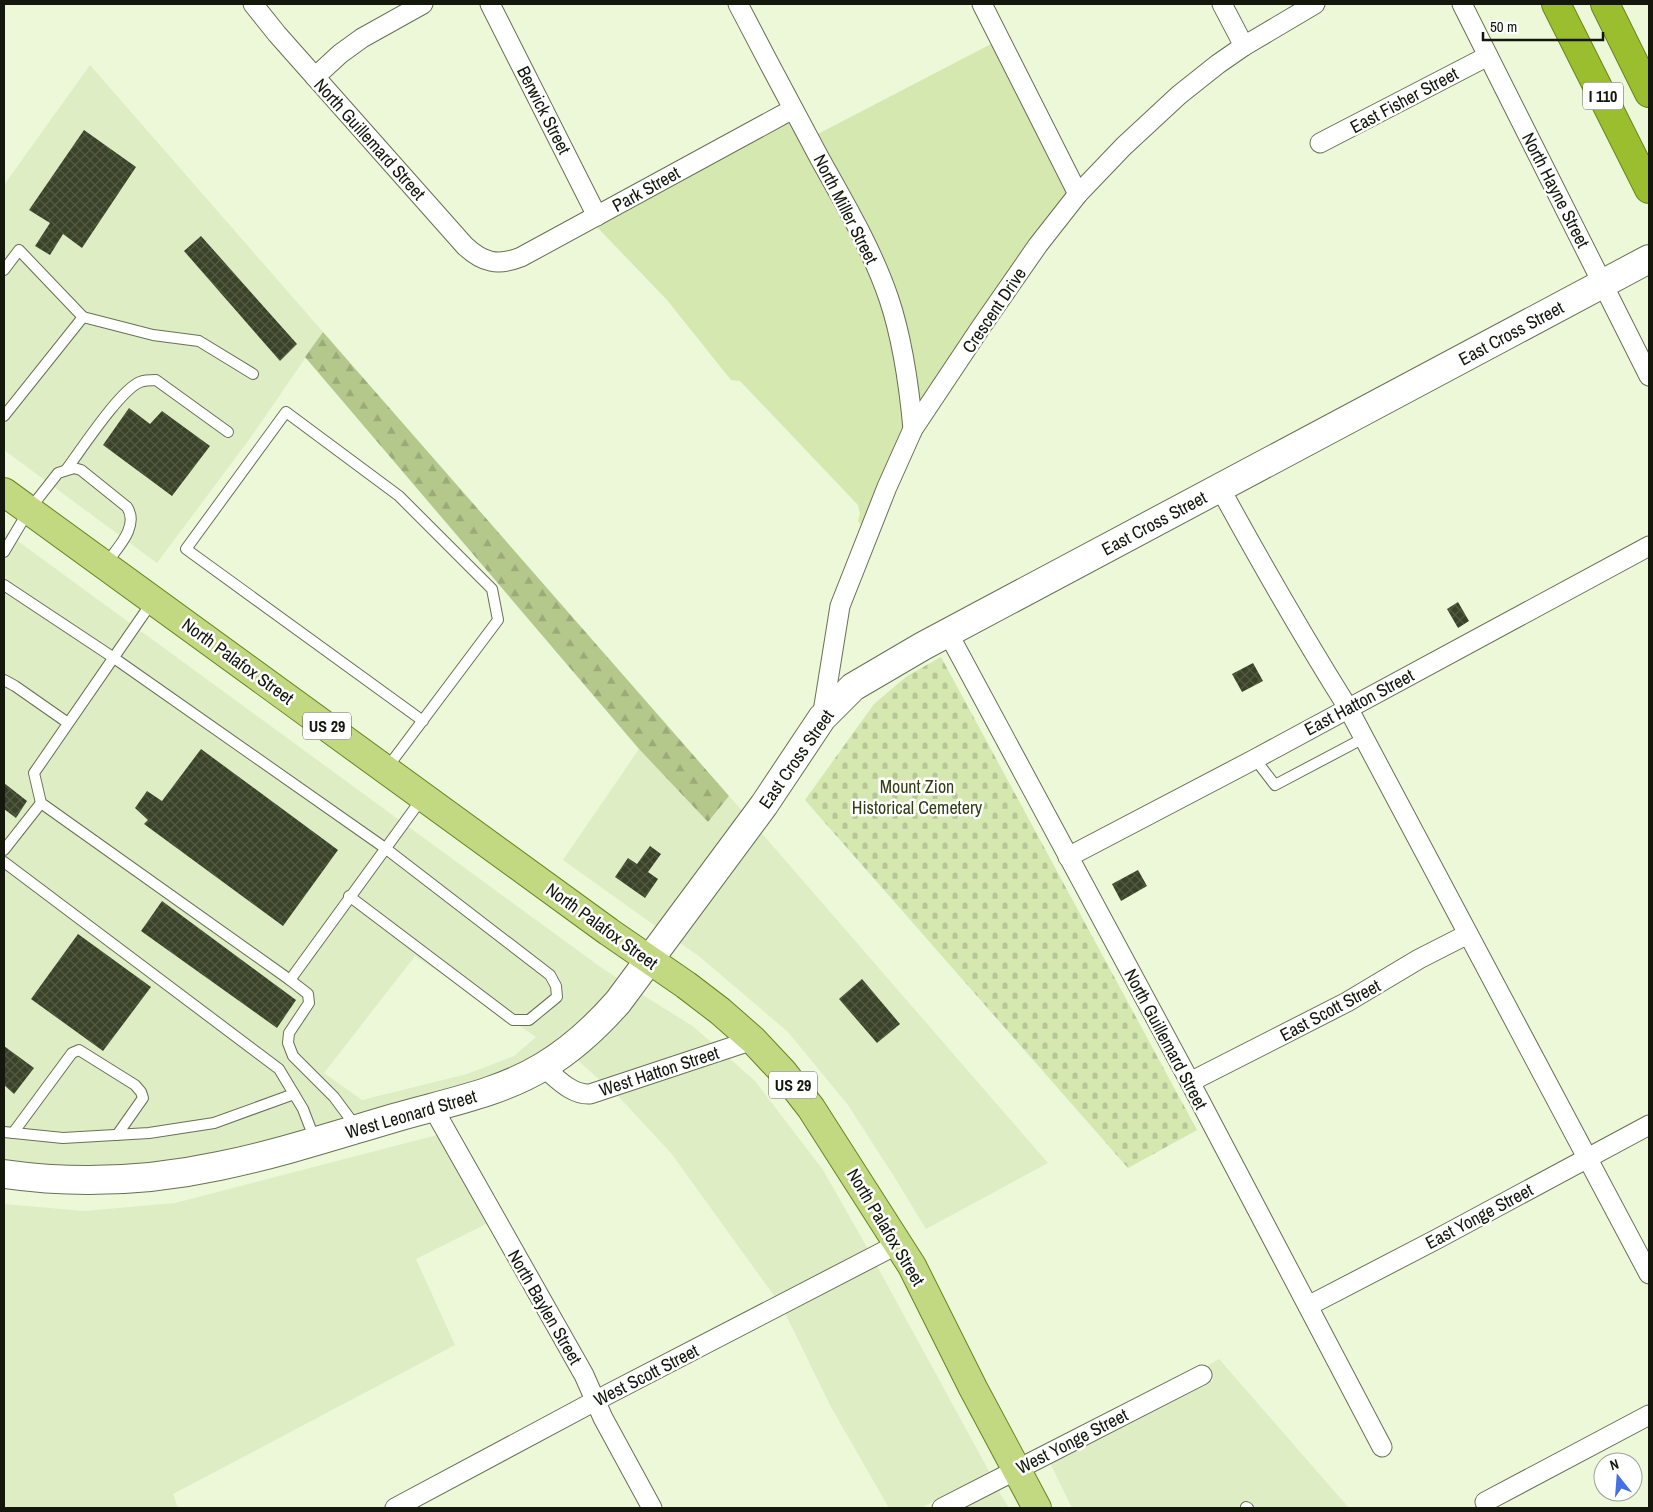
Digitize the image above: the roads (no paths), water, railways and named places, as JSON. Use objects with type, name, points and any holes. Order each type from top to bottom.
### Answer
[{"type":"highway","name":"I 110","points":[[1556,4],[1649,189]]},
{"type":"highway","name":"I 110","points":[[1606,4],[1649,93]]},
{"type":"main road","name":"North Palafox Street","points":[[4,492],[720,1011],[753,1040],[783,1072],[812,1108],[898,1244],[916,1274],[1036,1508]]},
{"type":"street","name":"North Guillemard Street","points":[[253,4],[277,34],[465,246],[485,260],[497,262]]},
{"type":"street","points":[[315,77],[340,54],[362,38],[424,4]]},
{"type":"street","name":"Berwick Street","points":[[490,4],[597,216]]},
{"type":"street","name":"North Miller Street","points":[[738,4],[873,258],[889,299],[902,346],[910,390],[914,429]]},
{"type":"street","points":[[982,4],[1078,194]]},
{"type":"street","points":[[1222,4],[1244,46]]},
{"type":"street","name":"Crescent Drive","points":[[822,718],[840,606],[887,487],[914,429],[981,327],[1038,245],[1078,194],[1124,146],[1178,95],[1244,46],[1315,4]]},
{"type":"street","name":"North Hayne Street","points":[[1462,4],[1649,376]]},
{"type":"street","name":"East Fisher Street","points":[[1320,143],[1488,56]]},
{"type":"street","name":"Park Street","points":[[497,262],[509,262],[521,257],[793,109]]},
{"type":"street","name":"East Cross Street","points":[[722,862],[770,796],[822,718],[853,687],[948,633],[1649,259]]},
{"type":"street","points":[[1220,488],[1264,568],[1348,708],[1649,1274]]},
{"type":"street","name":"East Hatton Street","points":[[1068,857],[1255,759],[1649,546]]},
{"type":"street","name":"North Guillemard Street","points":[[948,633],[1190,1082],[1382,1446]]},
{"type":"street","name":"West Leonard Street","points":[[4,1174],[52,1179],[87,1180],[151,1176],[218,1166],[315,1141],[501,1088],[543,1067],[565,1052],[596,1026],[618,1002],[722,862]]},
{"type":"street","name":"East Scott Street","points":[[1190,1082],[1347,1002],[1419,959],[1468,934]]},
{"type":"street","name":"West Hatton Street","points":[[543,1067],[574,1092],[581,1095],[590,1094],[753,1040]]},
{"type":"street","name":"North Baylen Street","points":[[433,1108],[584,1375],[603,1418],[652,1508]]},
{"type":"street","name":"East Yonge Street","points":[[1308,1306],[1649,1125]]},
{"type":"street","name":"West Scott Street","points":[[396,1508],[595,1401],[898,1244]]},
{"type":"street","name":"West Yonge Street","points":[[942,1508],[1202,1375]]},
{"type":"street","points":[[1485,1502],[1649,1415]]},
{"type":"lane","points":[[4,270],[19,250],[83,317],[153,335],[199,341],[254,374]]},
{"type":"lane","points":[[4,416],[8,402],[83,317]]},
{"type":"lane","points":[[66,470],[113,408],[130,389],[139,382],[147,380],[156,380],[228,432]]},
{"type":"lane","points":[[387,769],[423,721],[498,620],[492,589],[399,496],[286,412],[186,549],[423,721]]},
{"type":"lane","points":[[4,552],[30,510],[58,473],[74,468],[81,470],[127,507],[131,513],[131,528],[105,566]]},
{"type":"lane","points":[[4,586],[114,658],[385,848],[550,975],[556,986],[557,997],[529,1020],[514,1020],[350,896]]},
{"type":"lane","points":[[154,600],[34,773],[41,803],[308,994],[309,1003],[289,1033],[288,1043],[293,1056],[334,1097],[358,1128]]},
{"type":"lane","points":[[4,680],[68,723]]},
{"type":"lane","points":[[1255,759],[1275,785],[1364,738]]},
{"type":"lane","points":[[290,980],[424,796]]},
{"type":"lane","points":[[4,850],[41,803]]},
{"type":"lane","points":[[4,862],[279,1069],[303,1110],[315,1141]]},
{"type":"lane","points":[[9,1132],[72,1053],[79,1050],[135,1085],[141,1092],[143,1098],[117,1135]]},
{"type":"lane","points":[[9,1132],[63,1138],[149,1133],[214,1123],[294,1094]]},
{"type":"park label","name":"Mount Zion Historical Cemetery","points":[[917,796]]}]
